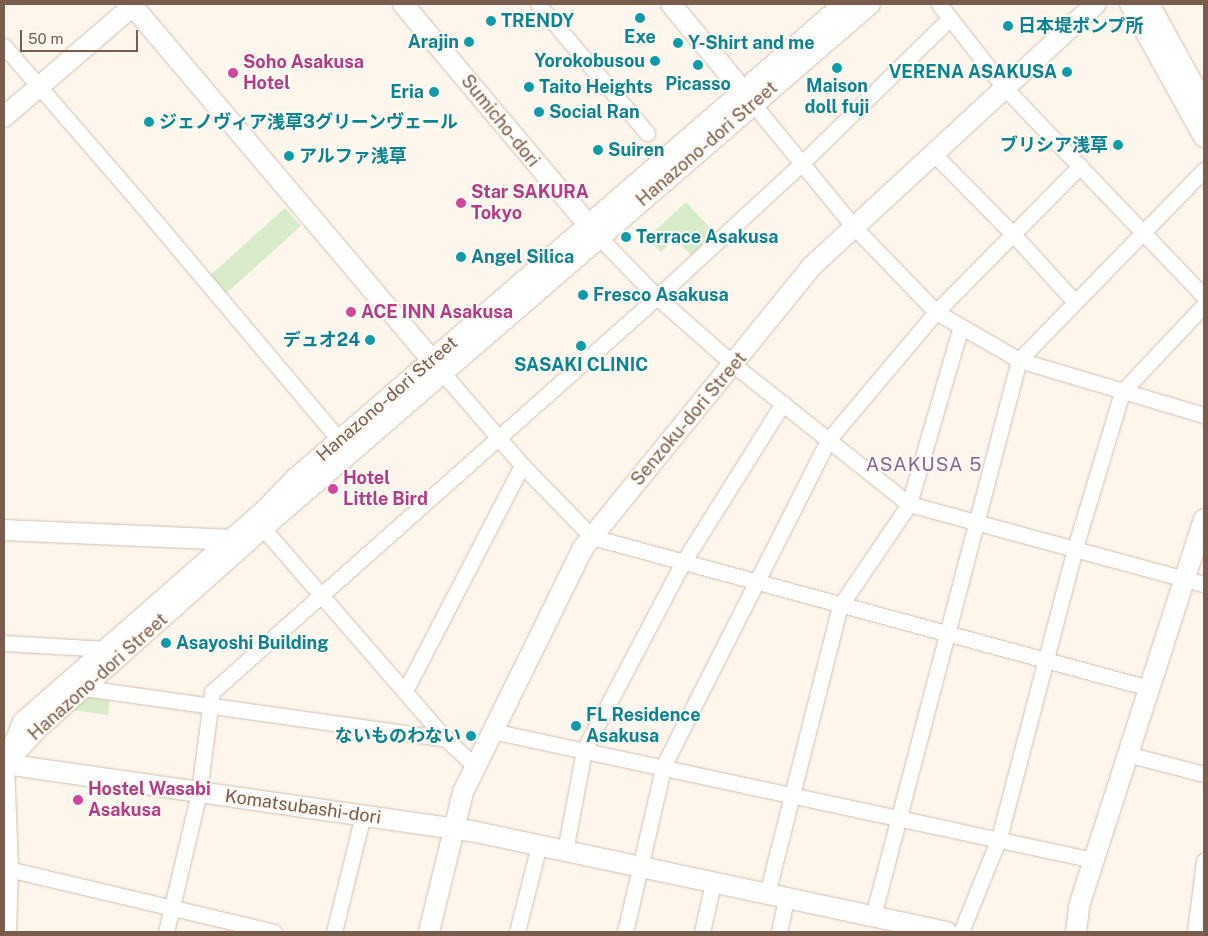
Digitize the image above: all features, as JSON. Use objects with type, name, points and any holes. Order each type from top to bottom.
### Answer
[{"type":"street","points":[[4,116],[133,4],[437,366],[522,464],[592,537],[682,564],[1149,688]]},
{"type":"street","name":"Sumicho-dori","points":[[403,4],[593,230]]},
{"type":"street","points":[[538,4],[647,133]]},
{"type":"street","points":[[671,4],[854,227],[936,312],[1019,360],[1204,415]]},
{"type":"street","name":"Hanazono-dori Street","points":[[80,682],[437,366],[748,98],[846,9],[870,4]]},
{"type":"street","points":[[939,4],[1003,86],[1204,296]]},
{"type":"street","name":"Senzoku-dori Street","points":[[429,932],[452,828],[474,765],[541,629],[592,537],[734,365],[812,266],[1003,86],[1096,4]]},
{"type":"street","points":[[1130,4],[1204,137]]},
{"type":"street","points":[[1149,4],[1204,104]]},
{"type":"street","points":[[166,932],[199,792],[212,706],[212,692],[498,435],[656,298],[802,163],[950,18]]},
{"type":"street","points":[[4,46],[341,442]]},
{"type":"street","points":[[933,152],[1013,234],[1074,301]]},
{"type":"street","points":[[625,932],[664,765],[829,439],[936,312],[1080,166]]},
{"type":"street","points":[[871,924],[1019,360],[1074,301],[1204,170]]},
{"type":"street","points":[[593,230],[656,298],[734,365],[909,504],[1195,581]]},
{"type":"street","points":[[961,932],[999,838],[1076,548],[1122,392],[1204,305]]},
{"type":"street","points":[[779,932],[777,896],[791,794],[840,606],[909,504],[961,326]]},
{"type":"street","name":"Hanazono-dori Street","points":[[258,524],[296,478],[437,366]]},
{"type":"street","points":[[565,851],[584,750],[682,564],[783,404]]},
{"type":"street","points":[[405,691],[522,464]]},
{"type":"street","points":[[1076,932],[1079,906],[1149,688],[1195,581],[1204,520]]},
{"type":"street","points":[[258,524],[446,739],[474,765]]},
{"type":"street","points":[[4,530],[235,544]]},
{"type":"street","name":"Hanazono-dori Street","points":[[4,764],[80,682],[107,648],[235,544]]},
{"type":"street","points":[[4,643],[107,648]]},
{"type":"street","points":[[80,682],[212,706],[446,739]]},
{"type":"street","points":[[492,731],[664,765],[1093,860]]},
{"type":"street","points":[[1128,751],[1138,757],[1204,774]]},
{"type":"street","points":[[4,764],[8,870],[6,932]]},
{"type":"street","name":"Komatsubashi-dori","points":[[4,764],[452,828],[777,896],[871,924],[946,932]]},
{"type":"street","points":[[334,932],[363,815]]},
{"type":"street","points":[[517,932],[539,845]]},
{"type":"street","points":[[1196,932],[1204,861]]},
{"type":"street","points":[[8,870],[274,932]]},
{"type":"street","points":[[702,932],[713,883]]},
{"type":"green space","points":[[686,202],[716,234],[692,256],[675,239],[661,252],[647,238]]},
{"type":"green space","points":[[285,208],[301,226],[225,294],[209,276]]},
{"type":"green space","points":[[88,695],[110,697],[108,715],[73,710]]},
{"type":"place","name":"Exe","points":[[640,18]]},
{"type":"place","name":"TRENDY","points":[[491,21]]},
{"type":"place","name":"日本堤ポンプ所","points":[[1008,26]]},
{"type":"place","name":"Arajin","points":[[469,42]]},
{"type":"place","name":"Y-Shirt and me","points":[[678,43]]},
{"type":"place","name":"Yorokobusou","points":[[655,61]]},
{"type":"place","name":"Picasso","points":[[698,65]]},
{"type":"place","name":"Maison doll fuji","points":[[837,68]]},
{"type":"place","name":"VERENA ASAKUSA","points":[[1067,72]]},
{"type":"place","name":"Soho Asakusa Hotel","points":[[233,73]]},
{"type":"place","name":"Taito Heights","points":[[529,87]]},
{"type":"place","name":"Eria","points":[[434,92]]},
{"type":"place","name":"Social Ran","points":[[539,112]]},
{"type":"place","name":"ジェノヴィア浅草3グリーンヴェール","points":[[149,122]]},
{"type":"place","name":"ブリシア浅草","points":[[1118,145]]},
{"type":"place","name":"Suiren","points":[[598,150]]},
{"type":"place","name":"アルファ浅草","points":[[289,156]]},
{"type":"place","name":"Star SAKURA Tokyo","points":[[461,203]]},
{"type":"place","name":"Terrace Asakusa","points":[[626,237]]},
{"type":"place","name":"Angel Silica","points":[[461,257]]},
{"type":"place","name":"Fresco Asakusa","points":[[583,295]]},
{"type":"place","name":"ACE INN Asakusa","points":[[351,312]]},
{"type":"place","name":"デュオ24","points":[[370,340]]},
{"type":"place","name":"SASAKI CLINIC","points":[[581,346]]},
{"type":"place","name":"Hotel Little Bird","points":[[333,489]]},
{"type":"place","name":"Asayoshi Building","points":[[166,643]]},
{"type":"place","name":"FL Residence Asakusa","points":[[576,726]]},
{"type":"place","name":"ないものわない","points":[[471,736]]},
{"type":"place","name":"Hostel Wasabi Asakusa","points":[[78,800]]},
{"type":"district","name":"ASAKUSA 5","points":[[924,465]]}]
